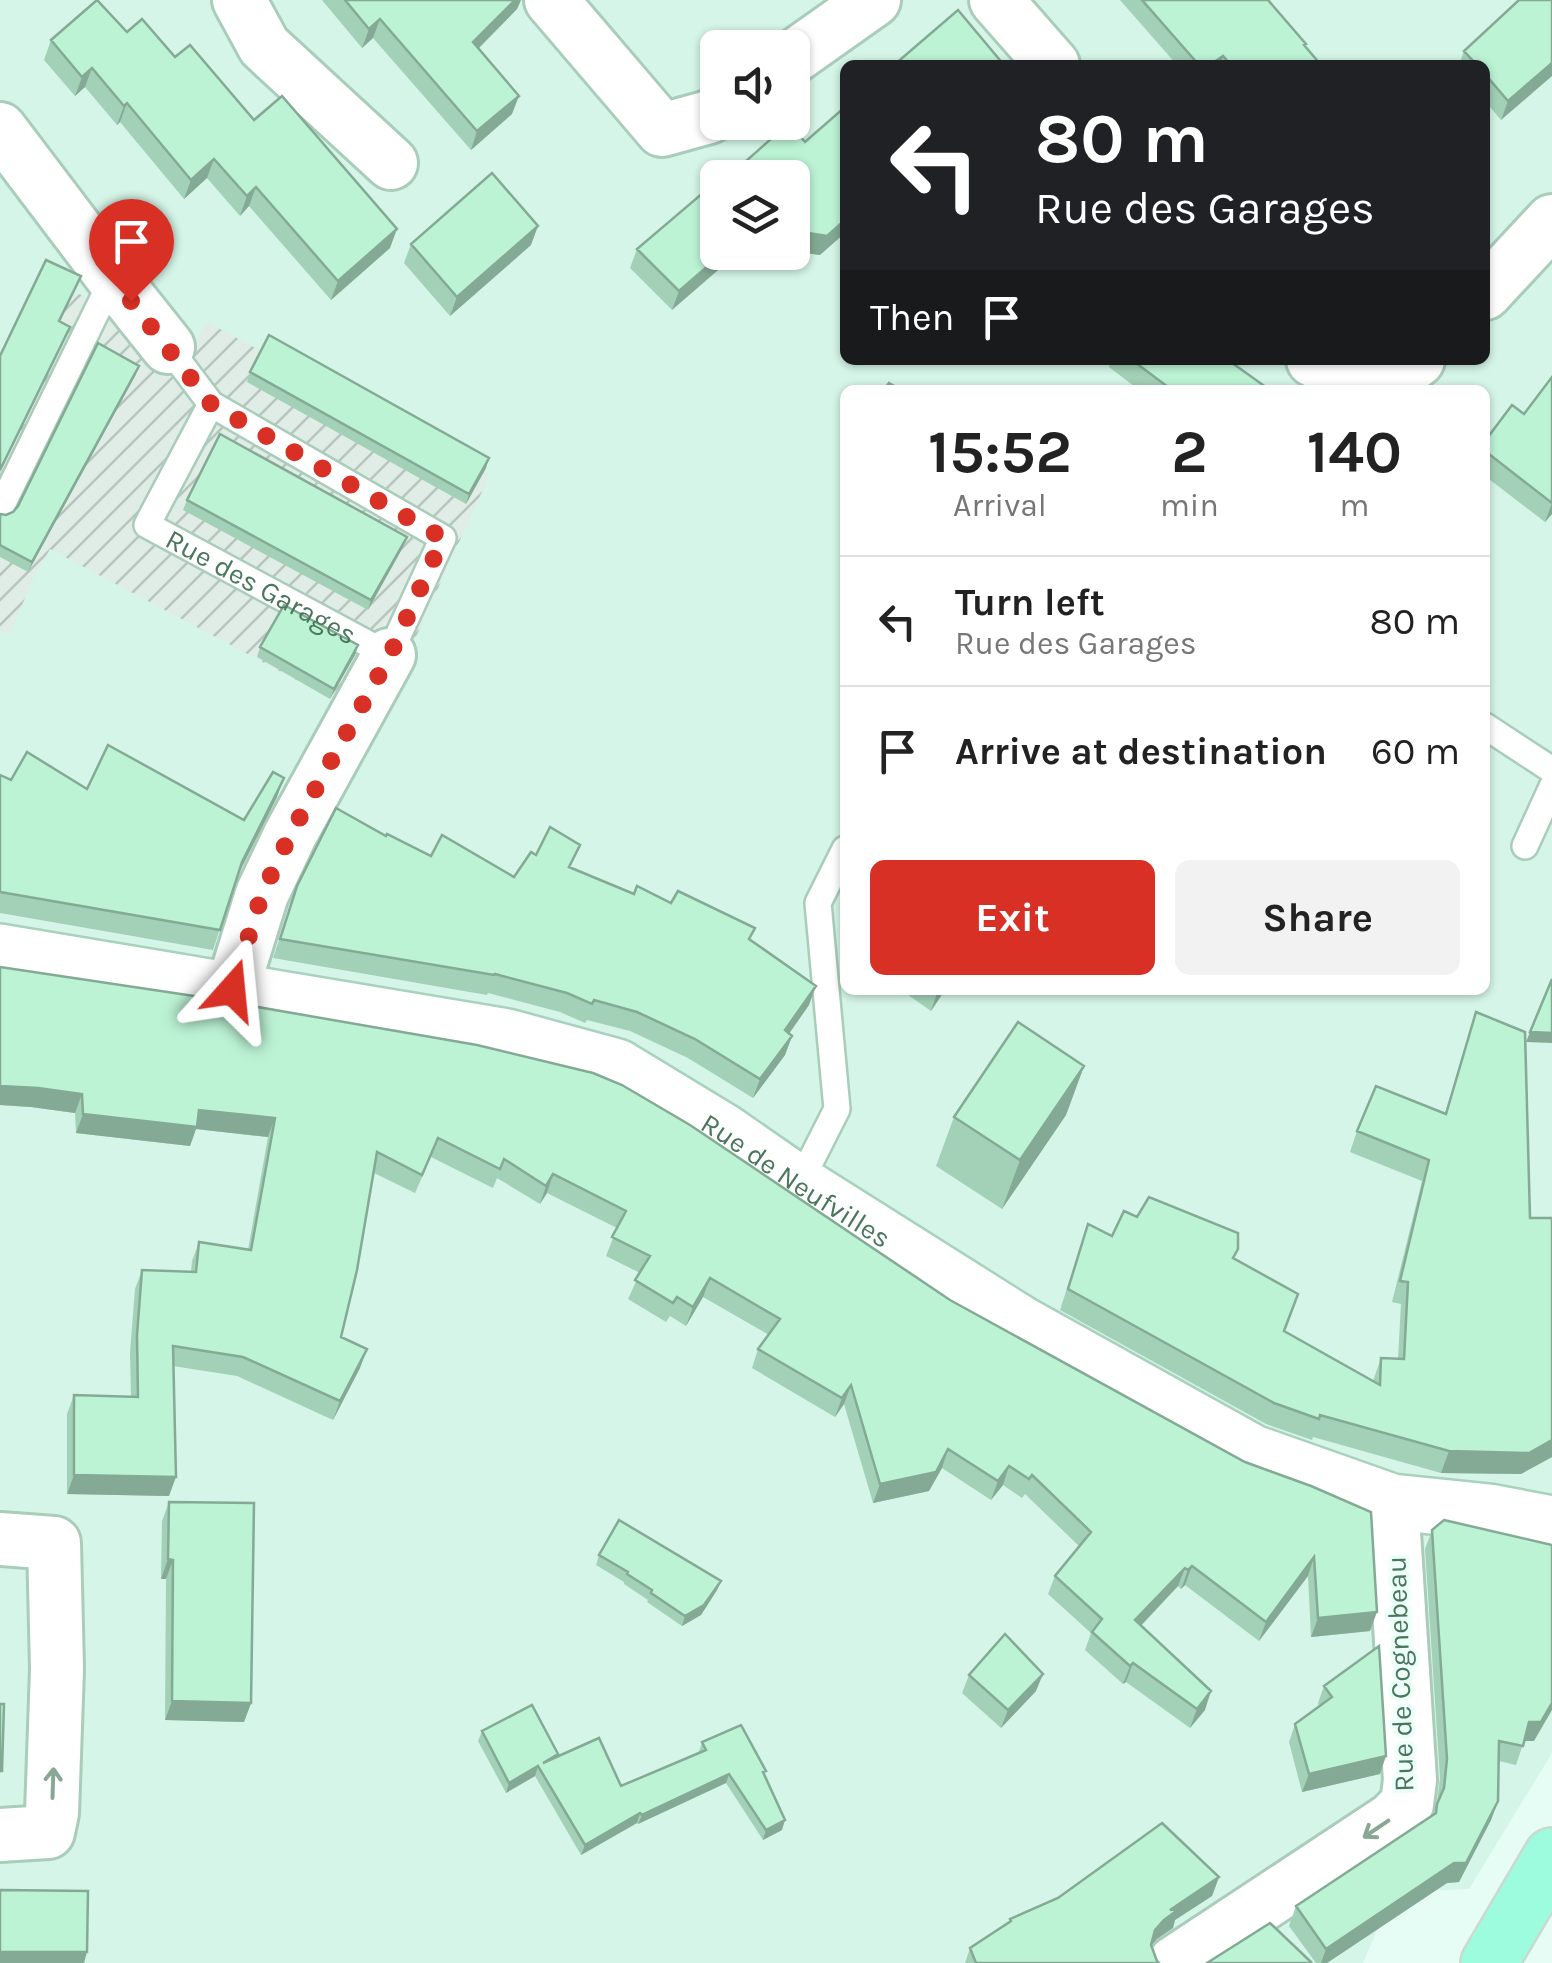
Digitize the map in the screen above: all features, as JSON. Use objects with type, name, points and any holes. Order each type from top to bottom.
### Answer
[{"type":"main road","name":"Rue de Neufvilles","points":[[0,952],[507,1037],[616,1067],[1021,1324],[1253,1453],[1392,1502],[1489,1512],[1552,1524]]},
{"type":"main road","points":[[1490,1963],[1552,1856]]},
{"type":"street","points":[[240,0],[264,46],[391,163]]},
{"type":"street","points":[[551,0],[662,130],[700,120]]},
{"type":"street","points":[[810,45],[874,0]]},
{"type":"street","points":[[996,0],[1049,60]]},
{"type":"street","name":"Rue des Garages","points":[[0,129],[168,347]]},
{"type":"street","points":[[1490,287],[1552,221]]},
{"type":"street","points":[[1323,365],[1364,385]]},
{"type":"street","points":[[1381,385],[1411,365]]},
{"type":"street","name":"Rue des Garages","points":[[232,990],[262,894],[390,655]]},
{"type":"street","name":"Rue de Cognebeau","points":[[1174,1963],[1392,1819],[1407,1804],[1410,1780],[1392,1502]]},
{"type":"street","points":[[0,1540],[54,1543],[57,1669],[48,1832],[0,1835]]},
{"type":"lane","points":[[0,509],[112,278]]},
{"type":"lane","name":"Rue des Garages","points":[[168,347],[211,404],[443,538],[390,655],[147,525],[211,404]]},
{"type":"lane","points":[[1490,729],[1552,770]]},
{"type":"lane","points":[[1525,846],[1552,786]]},
{"type":"lane","points":[[798,1184],[837,1109],[818,903],[840,858]]},
{"type":"shaded area","points":[[0,0],[1552,0],[1552,1753],[1469,1889],[1427,1891],[1382,1919],[1363,1963],[0,1963]]},
{"type":"shaded area","points":[[44,276],[189,350],[207,322],[490,474],[377,723],[50,549],[10,634],[0,630],[0,366]]},
{"type":"building","points":[[97,0],[127,32],[142,19],[175,57],[190,45],[254,120],[282,96],[397,229],[338,281],[256,187],[247,196],[214,159],[191,180],[127,103],[124,106],[92,68],[82,77],[51,40]]},
{"type":"building","points":[[345,0],[515,0],[473,42],[519,96],[477,131],[380,19],[369,29]]},
{"type":"building","points":[[1142,0],[1268,0],[1317,60],[1227,60],[1223,56],[1217,60],[1195,60]]},
{"type":"building","points":[[1519,0],[1552,0],[1552,63],[1508,101],[1490,80],[1490,60],[1472,60],[1464,51]]},
{"type":"building","points":[[958,10],[1000,60],[900,60]]},
{"type":"building","points":[[840,111],[840,224],[827,236],[810,233],[810,160],[747,160],[770,140],[810,140]]},
{"type":"building","points":[[492,173],[538,226],[457,297],[411,244]]},
{"type":"building","points":[[700,195],[700,270],[703,270],[679,291],[637,249]]},
{"type":"building","points":[[46,260],[81,276],[59,321],[70,327],[0,470],[0,356]]},
{"type":"building","points":[[269,335],[489,458],[469,494],[250,372]]},
{"type":"building","points":[[98,343],[139,366],[32,562],[0,545],[0,514],[13,512],[18,506]]},
{"type":"building","points":[[1139,365],[1235,365],[1263,385],[1165,385]]},
{"type":"building","points":[[1552,377],[1552,503],[1490,455],[1490,434],[1512,405],[1524,414]]},
{"type":"building","points":[[220,434],[407,537],[371,600],[187,500]]},
{"type":"building","points":[[284,605],[358,645],[334,689],[260,647]]},
{"type":"building","points":[[108,745],[244,820],[273,772],[284,778],[242,862],[220,930],[0,892],[0,775],[11,780],[27,752],[87,789]]},
{"type":"building","points":[[336,808],[431,856],[442,835],[514,877],[531,852],[536,855],[550,827],[580,845],[569,867],[634,894],[637,886],[671,903],[678,891],[755,928],[749,939],[816,986],[785,1030],[792,1036],[760,1079],[695,1039],[637,1012],[594,1000],[592,1004],[567,993],[495,974],[280,939],[297,886]]},
{"type":"building","points":[[0,967],[477,1045],[593,1073],[622,1085],[690,1125],[950,1300],[1245,1462],[1371,1512],[1377,1612],[1318,1618],[1314,1557],[1266,1622],[1192,1566],[1185,1568],[1135,1620],[1211,1691],[1197,1709],[1133,1663],[1130,1666],[1092,1632],[1102,1619],[1055,1576],[1091,1532],[1032,1475],[1029,1479],[1009,1466],[998,1481],[948,1449],[936,1472],[880,1484],[851,1385],[842,1398],[758,1349],[780,1319],[710,1278],[693,1307],[677,1297],[673,1303],[635,1280],[650,1256],[612,1237],[626,1211],[553,1174],[546,1186],[504,1159],[500,1169],[438,1138],[422,1175],[377,1152],[341,1337],[367,1349],[340,1401],[243,1357],[173,1346],[176,1477],[74,1475],[74,1395],[138,1397],[142,1270],[196,1272],[199,1242],[251,1250],[275,1118],[199,1110],[197,1127],[83,1114],[82,1094],[0,1086]]},
{"type":"building","points":[[1552,979],[1552,1033],[1530,1032]]},
{"type":"building","points":[[1476,1012],[1525,1032],[1530,1218],[1552,1218],[1552,1440],[1529,1453],[1449,1451],[1320,1415],[1319,1419],[1274,1403],[1068,1289],[1088,1224],[1112,1236],[1124,1211],[1137,1217],[1149,1197],[1238,1233],[1238,1249],[1233,1258],[1298,1294],[1284,1331],[1380,1385],[1381,1358],[1404,1359],[1408,1282],[1400,1281],[1429,1160],[1357,1131],[1376,1086],[1446,1114]]},
{"type":"building","points":[[1018,1022],[1084,1066],[1020,1160],[954,1117]]},
{"type":"building","points":[[169,1502],[254,1503],[251,1703],[172,1701],[173,1560],[168,1559]]},
{"type":"building","points":[[619,1520],[721,1581],[704,1605],[685,1616],[599,1555]]},
{"type":"building","points":[[1444,1520],[1552,1545],[1552,1703],[1541,1722],[1529,1722],[1523,1746],[1499,1741],[1498,1801],[1466,1863],[1454,1863],[1326,1949],[1296,1906],[1436,1813],[1444,1788],[1447,1759],[1432,1530]]},
{"type":"building","points":[[1005,1634],[1043,1674],[1008,1710],[969,1675]]},
{"type":"building","points":[[1379,1646],[1386,1756],[1309,1774],[1295,1724],[1332,1697],[1324,1686]]},
{"type":"building","points":[[0,1704],[4,1704],[2,1771],[0,1771]]},
{"type":"building","points":[[532,1705],[558,1754],[543,1763],[599,1738],[621,1786],[706,1750],[702,1742],[741,1725],[766,1771],[763,1772],[785,1820],[766,1830],[729,1774],[640,1813],[585,1845],[538,1766],[509,1783],[482,1731]]},
{"type":"building","points":[[1162,1823],[1219,1877],[1170,1910],[1179,1909],[1155,1930],[1151,1945],[1159,1963],[976,1963],[970,1948],[1010,1919],[1058,1898]]},
{"type":"building","points":[[0,1890],[88,1891],[87,1952],[0,1952]]},
{"type":"building","points":[[1270,1923],[1311,1962],[1207,1963]]},
{"type":"route","points":[[131,301],[211,404],[443,538],[390,655],[290,835],[262,894],[232,990]]}]
